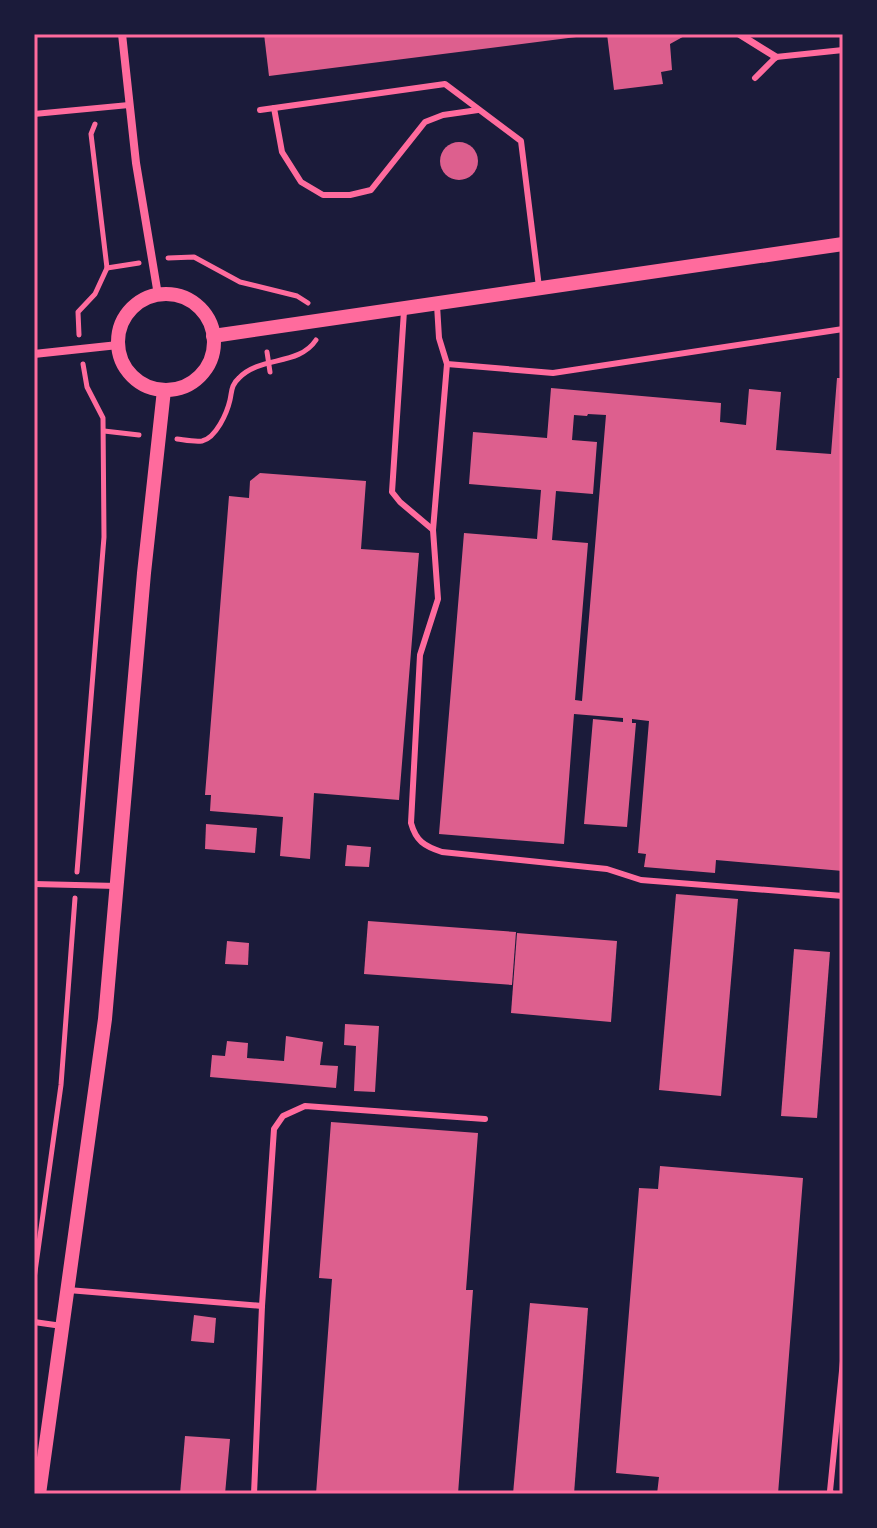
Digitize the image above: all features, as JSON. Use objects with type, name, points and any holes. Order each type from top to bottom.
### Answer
[{"type":"street","points":[[122,34],[129,105],[158,295]]},
{"type":"street","points":[[739,34],[776,57]]},
{"type":"street","points":[[213,336],[843,244]]},
{"type":"street","points":[[158,295],[177,296],[194,304],[206,318],[213,336],[210,360],[199,376],[180,388],[164,390],[143,384],[130,374],[118,345],[119,332],[127,314],[140,302],[158,295]]},
{"type":"street","points":[[34,354],[118,345]]},
{"type":"street","points":[[39,1494],[105,1019],[144,573],[164,390]]},
{"type":"lane","points":[[755,78],[776,57],[843,50]]},
{"type":"lane","points":[[260,110],[445,84],[521,141],[539,288]]},
{"type":"lane","points":[[34,114],[129,105]]},
{"type":"lane","points":[[274,108],[282,152],[301,182],[323,195],[350,195],[371,190],[425,122],[443,115],[479,110]]},
{"type":"lane","points":[[437,303],[439,338],[447,364],[433,530],[438,599],[420,655],[411,823],[417,839],[425,846],[442,852],[607,869],[641,880],[843,896]]},
{"type":"lane","points":[[404,307],[392,492],[433,530]]},
{"type":"lane","points":[[447,364],[553,373],[843,329]]},
{"type":"lane","points":[[34,884],[117,886]]},
{"type":"lane","points":[[254,1494],[274,1129],[283,1116],[305,1106],[485,1119]]},
{"type":"lane","points":[[68,1290],[262,1306]]},
{"type":"lane","points":[[34,1322],[62,1326]]},
{"type":"lane","points":[[832,1494],[843,1361]]},
{"type":"path","points":[[78,328],[78,312],[95,294],[107,268],[91,134],[93,125],[129,105]]},
{"type":"path","points":[[182,256],[194,257],[247,285],[297,296],[331,318],[313,346],[304,353],[248,371],[235,381],[227,410],[208,438],[188,440]]},
{"type":"path","points":[[107,268],[124,265]]},
{"type":"path","points":[[267,352],[270,372]]},
{"type":"path","points":[[34,1279],[61,1085],[104,537],[103,418],[87,387],[83,368]]},
{"type":"path","points":[[104,431],[126,433]]},
{"type":"building","points":[[264,34],[584,34],[584,36],[269,76]]},
{"type":"building","points":[[607,34],[688,34],[670,44],[672,70],[661,72],[663,84],[614,90]]},
{"type":"building","points":[[459,142],[472,148],[478,161],[472,174],[459,180],[446,174],[440,161],[446,148]]},
{"type":"building","points":[[837,378],[843,378],[843,871],[716,860],[715,873],[644,867],[646,854],[638,853],[649,721],[632,719],[632,723],[636,723],[627,827],[584,824],[593,719],[623,722],[623,718],[574,714],[564,844],[439,834],[464,533],[537,539],[541,490],[469,484],[473,432],[547,438],[551,388],[721,403],[720,422],[746,425],[749,389],[781,392],[776,450],[831,454]],"holes":[[[574,415],[606,415],[582,701],[575,700],[588,543],[552,540],[556,491],[593,494],[597,442],[572,440]]]},
{"type":"building","points":[[260,473],[366,481],[361,549],[419,553],[399,800],[314,793],[310,859],[280,856],[283,817],[210,811],[211,795],[205,795],[229,496],[249,498],[250,481]]},
{"type":"building","points":[[206,824],[257,828],[255,853],[205,849]]},
{"type":"building","points":[[347,845],[371,847],[369,867],[345,866]]},
{"type":"building","points":[[676,894],[738,899],[721,1096],[659,1090]]},
{"type":"building","points":[[368,921],[516,932],[512,985],[364,974]]},
{"type":"building","points":[[517,933],[617,941],[611,1022],[511,1013]]},
{"type":"building","points":[[227,941],[249,943],[248,965],[225,964]]},
{"type":"building","points":[[794,949],[830,952],[817,1118],[781,1116]]},
{"type":"building","points":[[345,1024],[379,1026],[375,1092],[354,1091],[356,1046],[344,1045]]},
{"type":"building","points":[[286,1036],[323,1042],[320,1065],[338,1066],[336,1088],[210,1077],[212,1055],[225,1056],[227,1041],[248,1043],[247,1058],[284,1061]]},
{"type":"building","points":[[331,1122],[478,1133],[466,1290],[473,1290],[458,1494],[316,1494],[332,1279],[319,1278]]},
{"type":"building","points":[[660,1166],[803,1178],[778,1494],[657,1494],[659,1477],[616,1473],[639,1188],[658,1189]]},
{"type":"building","points":[[530,1303],[588,1308],[574,1494],[513,1494]]},
{"type":"building","points":[[194,1315],[216,1318],[214,1343],[191,1341]]},
{"type":"building","points":[[185,1436],[230,1439],[225,1494],[180,1494]]}]
